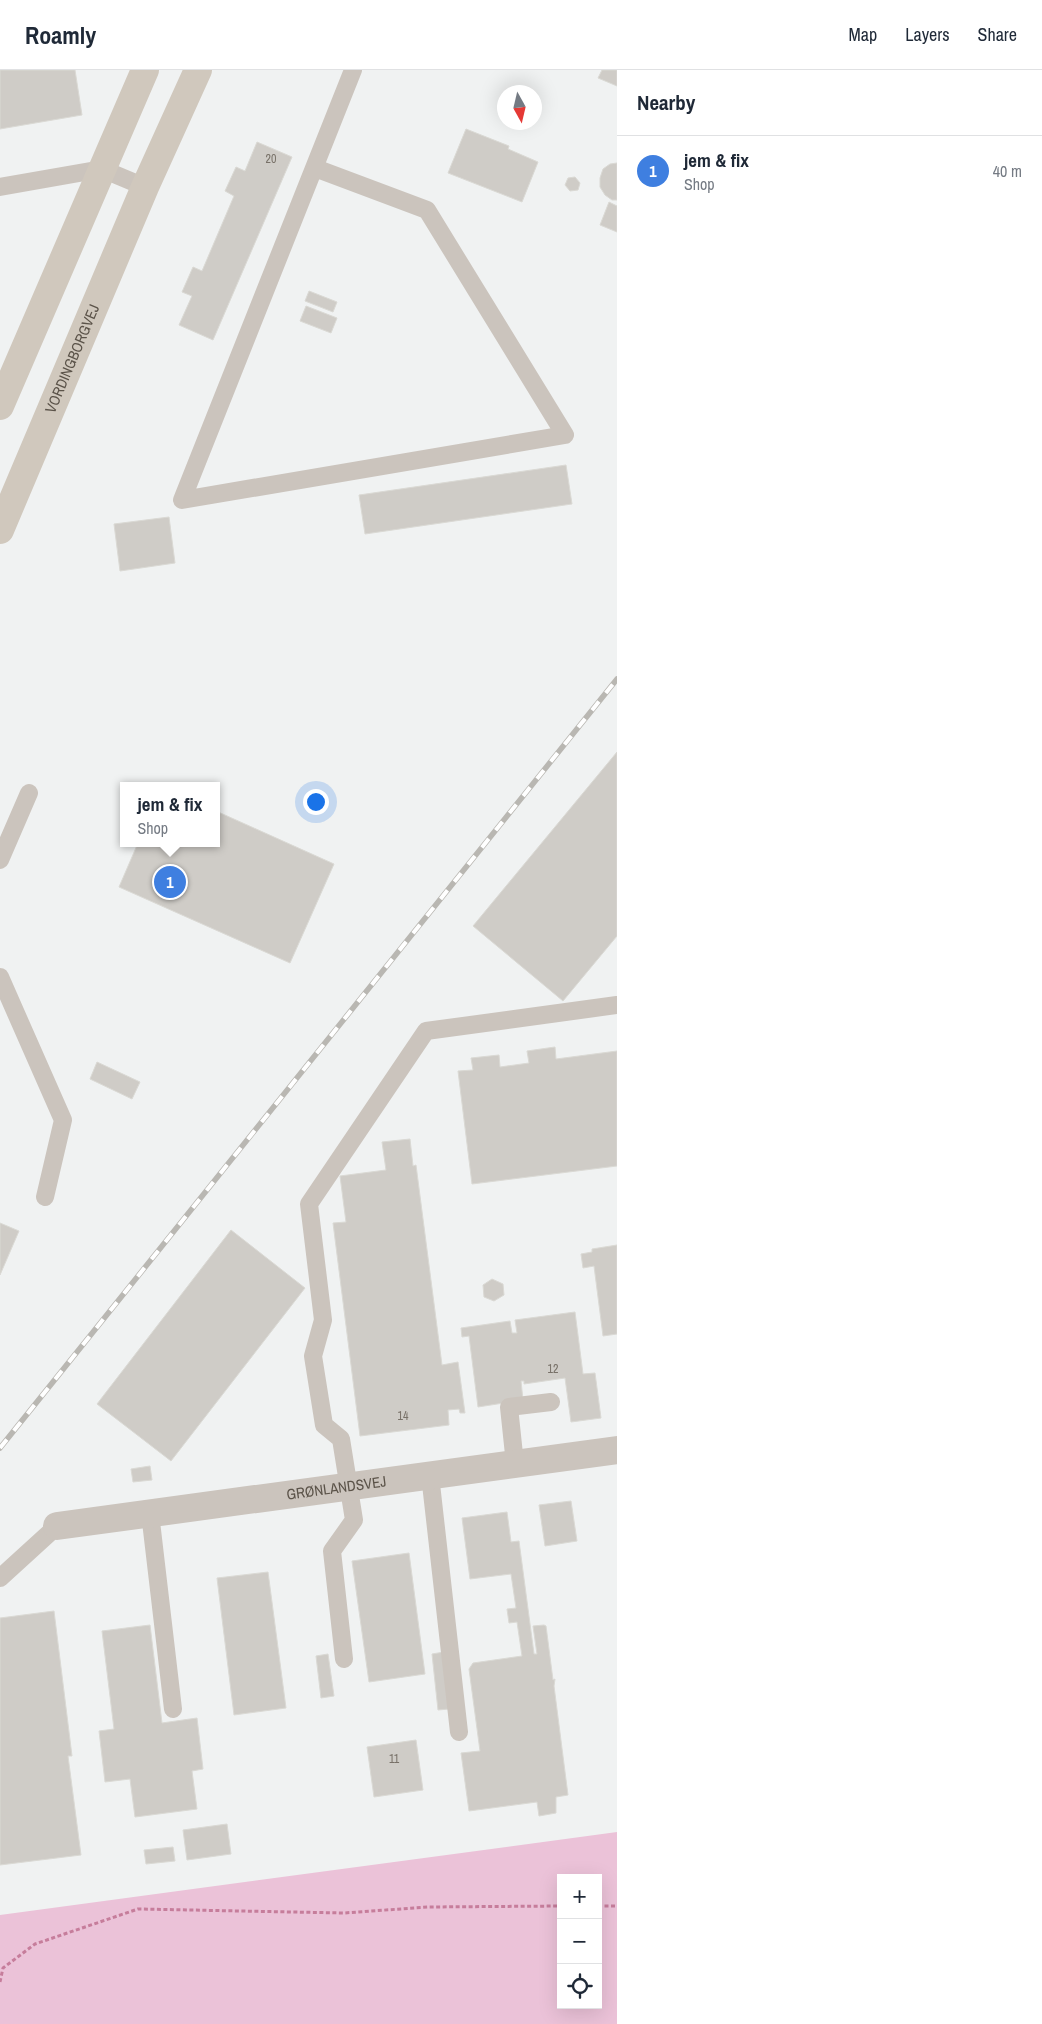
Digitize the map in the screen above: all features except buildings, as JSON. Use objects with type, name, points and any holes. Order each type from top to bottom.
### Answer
[{"type":"main road","points":[[0,406],[145,70]]},
{"type":"main road","name":"VORDINGBORGVEJ","points":[[0,530],[145,187],[198,70]]},
{"type":"street","name":"GRØNLANDSVEJ","points":[[57,1526],[617,1450]]},
{"type":"lane","points":[[315,168],[426,210],[565,435],[182,500],[354,70]]},
{"type":"lane","points":[[0,187],[102,169],[145,187]]},
{"type":"lane","points":[[0,860],[29,793]]},
{"type":"lane","points":[[0,977],[63,1120],[45,1198]]},
{"type":"lane","points":[[344,1658],[332,1550],[354,1520],[341,1439],[324,1424],[313,1356],[323,1320],[309,1204],[426,1031],[617,1005]]},
{"type":"lane","points":[[515,1464],[509,1408],[551,1402]]},
{"type":"lane","points":[[430,1475],[459,1732]]},
{"type":"lane","points":[[150,1513],[173,1709]]},
{"type":"lane","points":[[0,1578],[57,1526]]},
{"type":"path","points":[[0,1982],[3,1968],[35,1944],[138,1909],[344,1913],[428,1907],[557,1906]]},
{"type":"path","points":[[602,1906],[617,1906]]},
{"type":"shaded area","points":[[617,1832],[617,2024],[0,2024],[0,1915]]},
{"type":"railway","points":[[0,1448],[617,679]]},
{"type":"place","name":"jem & fix","points":[[170,882]]}]
